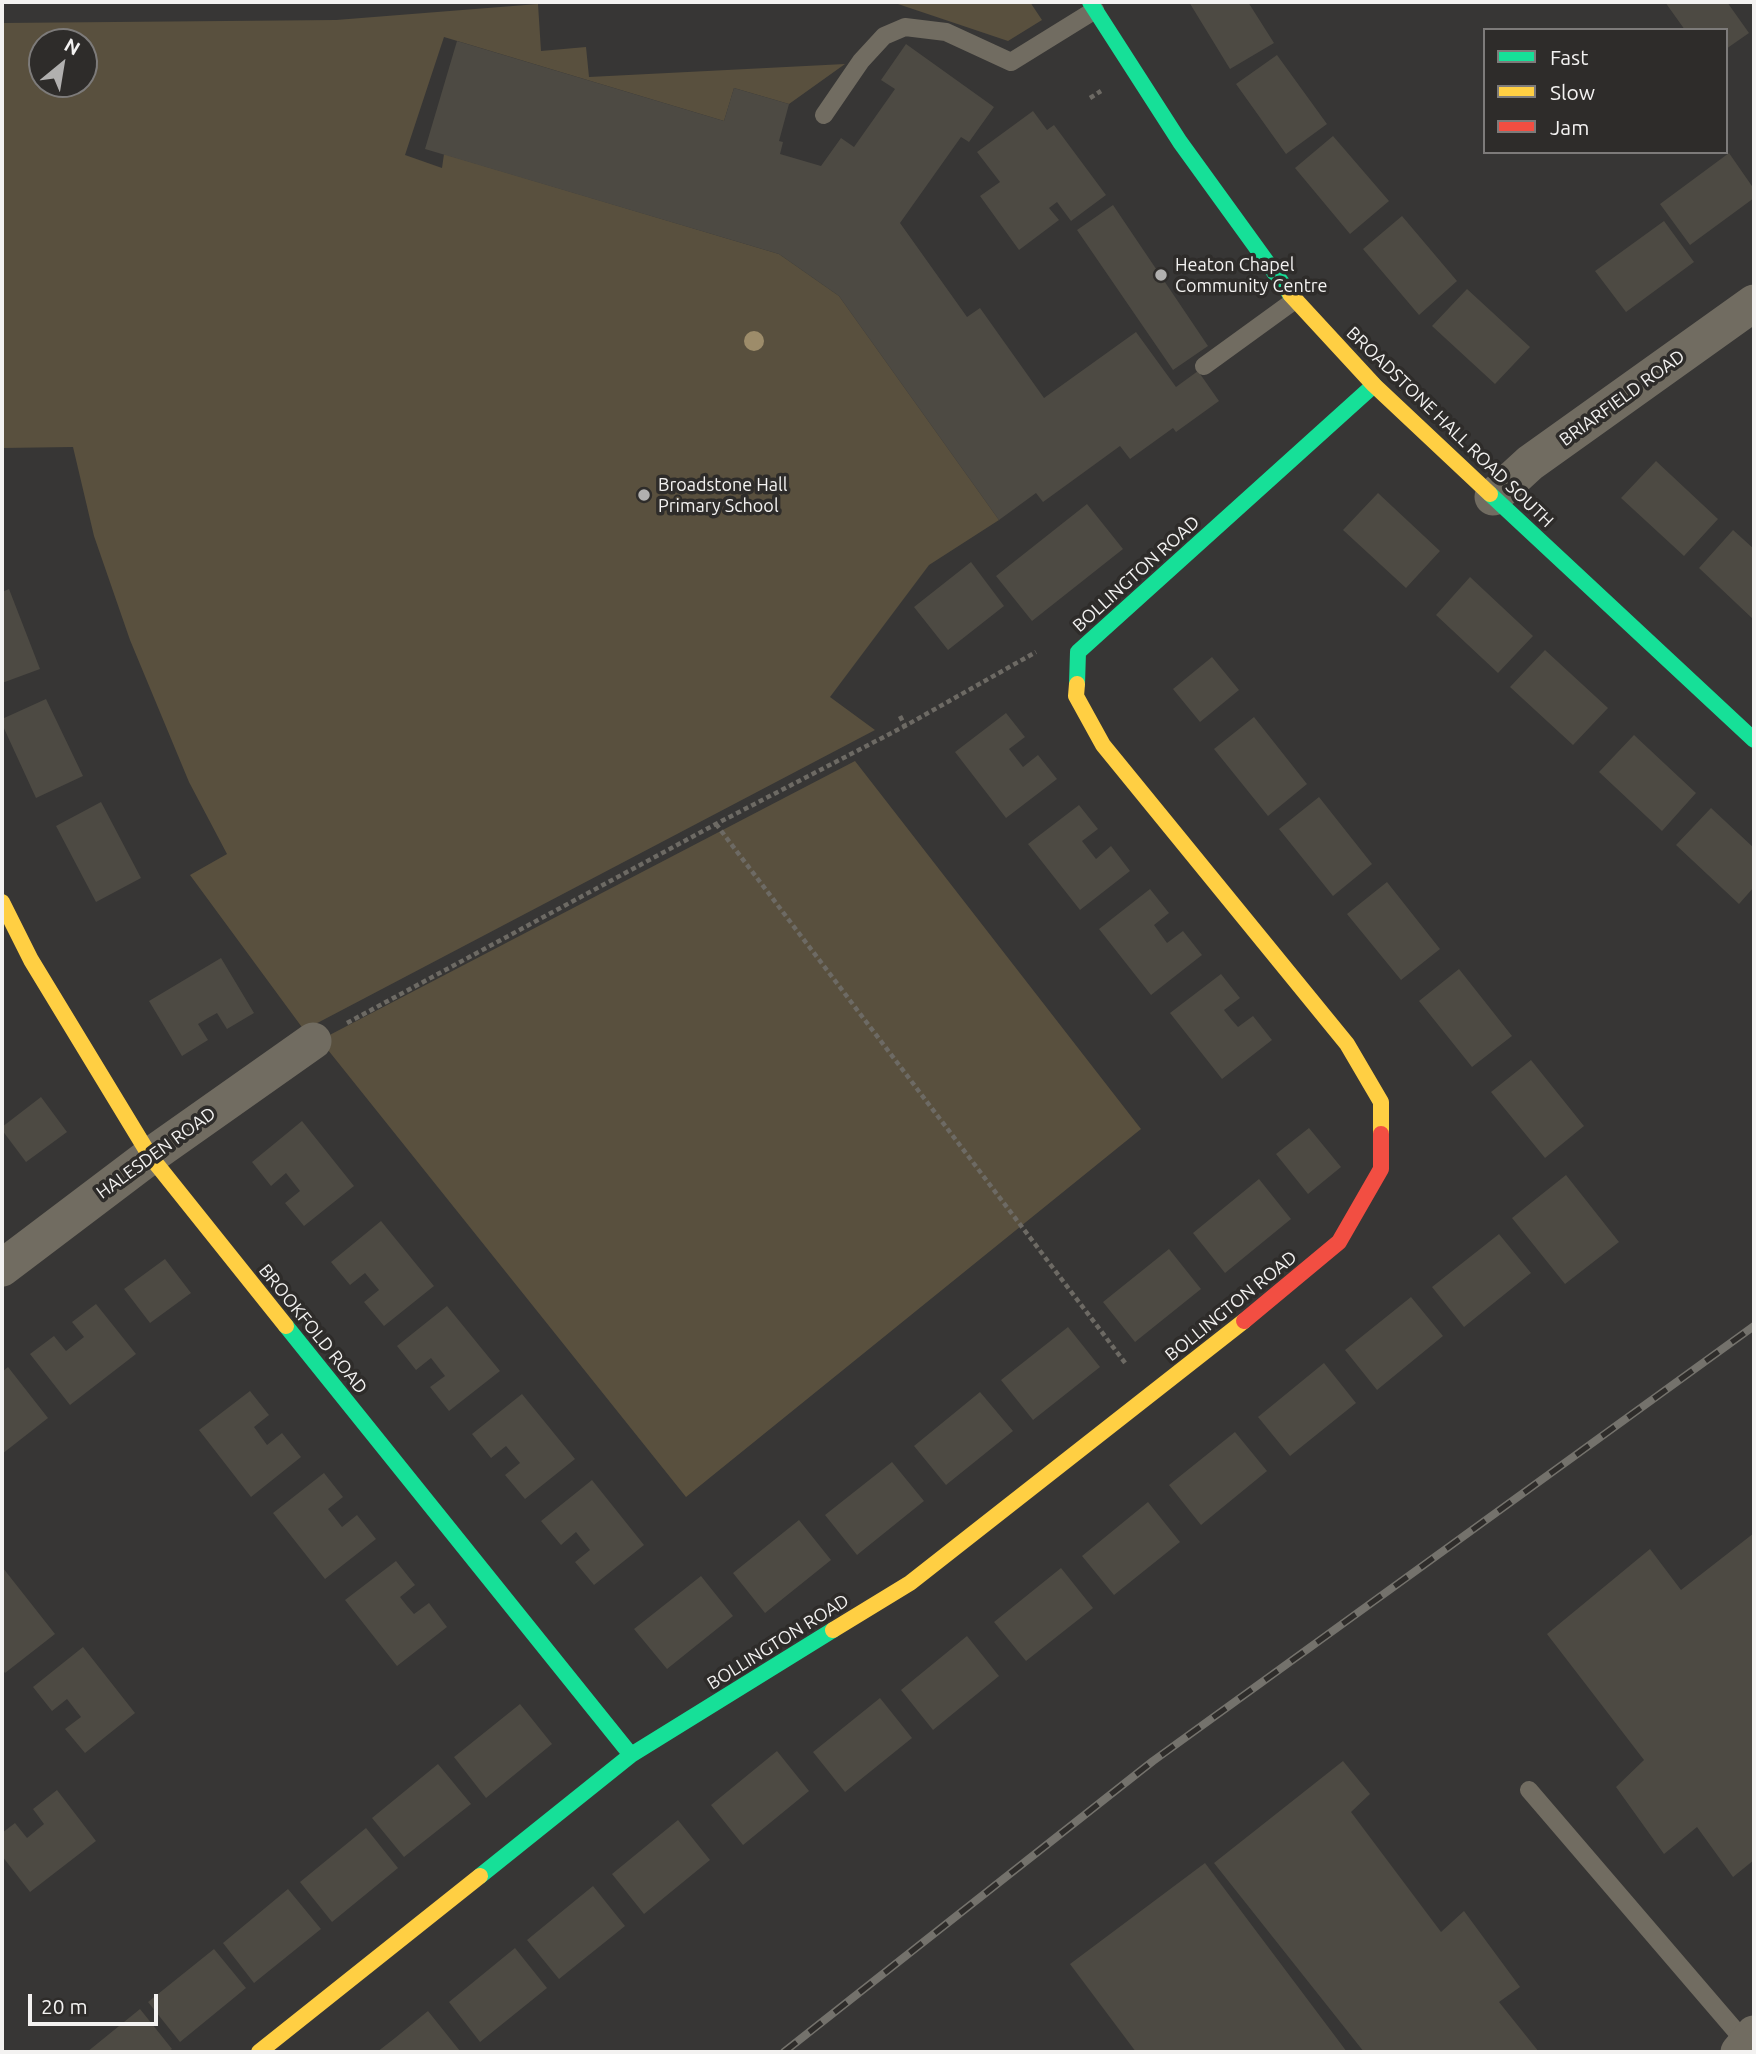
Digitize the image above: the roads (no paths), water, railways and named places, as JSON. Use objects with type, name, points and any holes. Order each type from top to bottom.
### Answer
[{"type":"street","name":"BROADSTONE HALL ROAD SOUTH","points":[[1093,6],[1180,142],[1295,300],[1374,385],[1754,740]]},
{"type":"street","name":"BRIARFIELD ROAD","points":[[1493,497],[1530,463],[1754,303]]},
{"type":"street","name":"BOLLINGTON ROAD","points":[[259,2052],[631,1755],[910,1583],[1150,1395],[1339,1242],[1381,1169],[1381,1102],[1347,1044],[1103,745],[1076,696],[1078,653],[1374,385]]},
{"type":"street","name":"BROOKFOLD ROAD","points":[[2,902],[31,960],[150,1156],[631,1755]]},
{"type":"street","name":"HALESDEN ROAD","points":[[2,1268],[150,1156],[313,1041]]},
{"type":"lane","points":[[824,115],[861,61],[884,36],[905,27],[946,32],[1011,62],[1093,6]]},
{"type":"lane","points":[[1204,366],[1295,300]]},
{"type":"lane","points":[[1529,1790],[1747,2043]]},
{"type":"railway","points":[[784,2052],[1153,1761],[1754,1326]]},
{"type":"place","name":"Heaton Chapel Community Centre","points":[[1161,275]]},
{"type":"place","name":"Broadstone Hall Primary School","points":[[644,495]]}]
